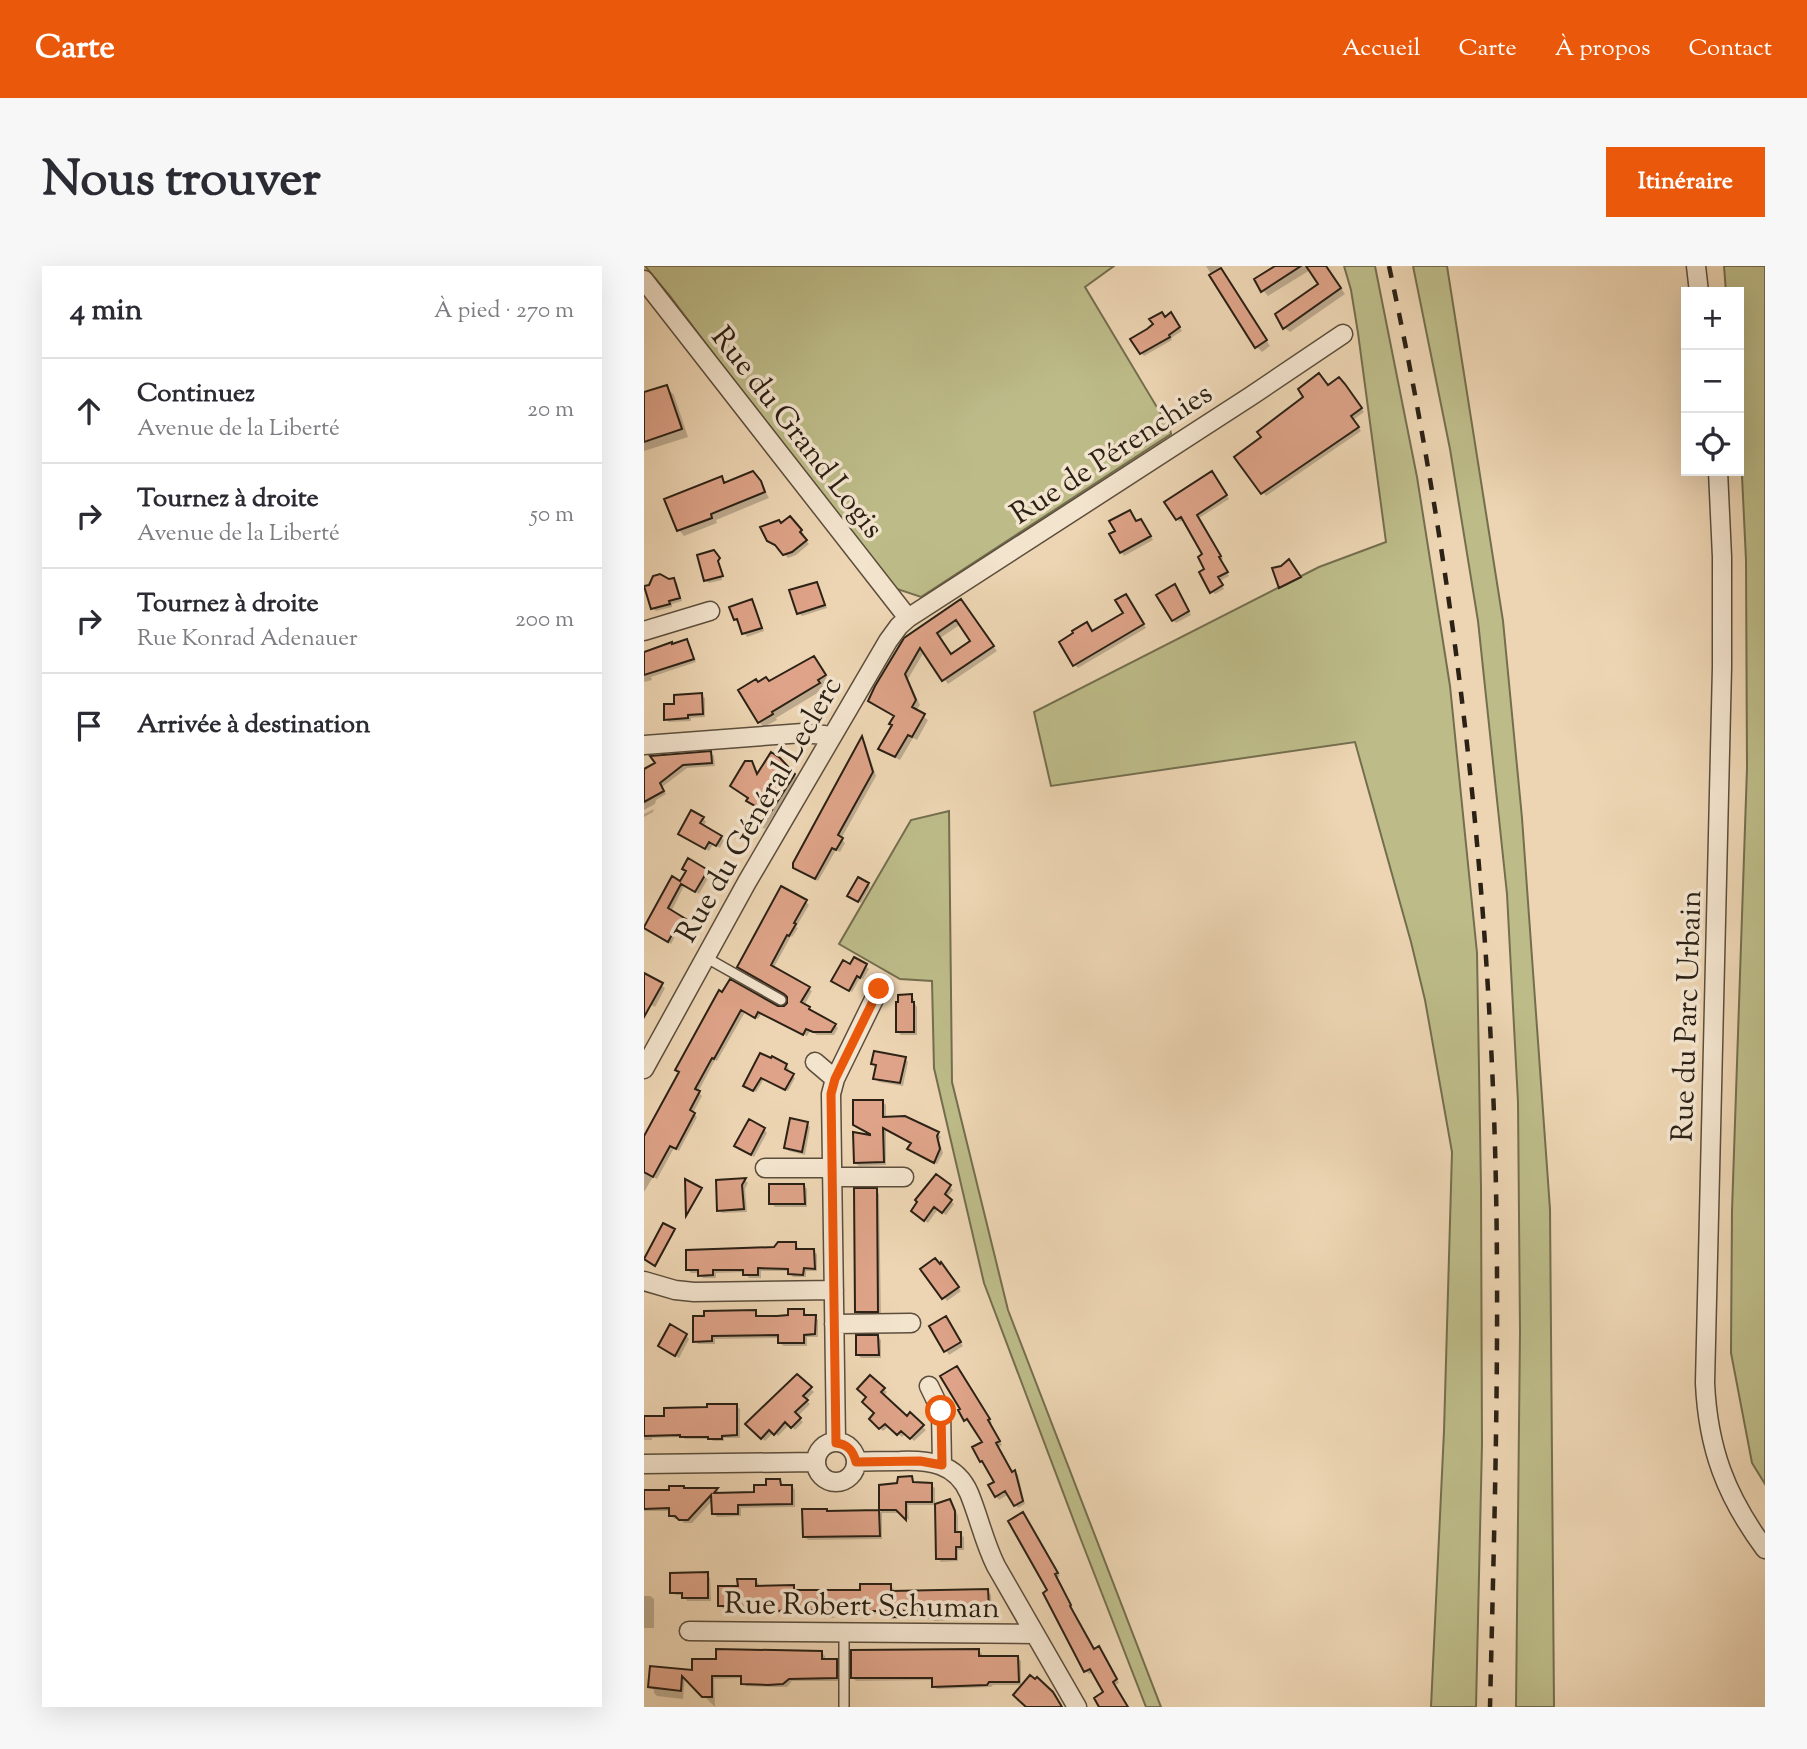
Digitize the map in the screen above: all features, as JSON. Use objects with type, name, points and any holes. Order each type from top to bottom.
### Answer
[{"type":"street","points":[[1696,266],[1698,287]]},
{"type":"street","name":"Rue du Grand Logis","points":[[644,280],[908,618]]},
{"type":"street","name":"Rue de Pérenchies","points":[[908,618],[1343,334]]},
{"type":"street","name":"Rue du Parc Urbain","points":[[1718,476],[1723,557],[1723,667],[1706,1394],[1709,1425],[1721,1469],[1739,1512],[1765,1549]]},
{"type":"street","points":[[644,631],[710,611]]},
{"type":"street","name":"Rue du Général Leclerc","points":[[644,1069],[831,737],[888,641],[899,625],[908,618]]},
{"type":"street","points":[[644,745],[803,733],[831,737]]},
{"type":"street","points":[[836,1443],[831,1094],[835,1079],[879,989]]},
{"type":"street","points":[[815,1062],[835,1079]]},
{"type":"street","points":[[765,1168],[904,1177]]},
{"type":"street","points":[[644,1281],[694,1292],[834,1290]]},
{"type":"street","points":[[834,1324],[911,1323]]},
{"type":"street","points":[[929,1386],[942,1417],[942,1465]]},
{"type":"street","points":[[831,1443],[842,1443],[852,1450],[856,1462],[853,1473],[845,1480],[833,1482],[823,1478],[816,1462],[822,1448],[831,1443]]},
{"type":"street","points":[[856,1462],[920,1461],[942,1465],[953,1471],[969,1492],[989,1553],[1077,1707]]},
{"type":"street","points":[[644,1464],[816,1462]]},
{"type":"street","name":"Rue Robert Schuman","points":[[689,1631],[1035,1634]]},
{"type":"lane","points":[[705,957],[781,1000]]},
{"type":"lane","points":[[844,1633],[844,1707]]},
{"type":"shaded area","points":[[645,266],[1114,266],[1085,287],[1171,434],[921,597],[894,588]]},
{"type":"shaded area","points":[[1344,266],[1375,266],[1417,477],[1450,686],[1477,953],[1482,1444],[1476,1707],[1431,1707],[1444,1431],[1452,1152],[1425,1000],[1355,742],[1051,786],[1034,712],[1319,567],[1386,542],[1358,333]]},
{"type":"shaded area","points":[[1413,266],[1447,266],[1503,621],[1522,818],[1550,1209],[1554,1707],[1516,1707],[1520,1331],[1518,1102],[1507,894],[1478,621],[1450,449]]},
{"type":"shaded area","points":[[1724,266],[1765,266],[1765,1484],[1752,1463],[1731,1353],[1732,1211],[1747,768],[1746,560],[1742,476],[1744,287],[1726,287]]},
{"type":"shaded area","points":[[949,811],[952,1082],[1008,1310],[1161,1707],[1146,1707],[984,1283],[934,1068],[932,981],[900,979],[839,944],[911,820]]},
{"type":"building","points":[[1275,266],[1301,266],[1261,292],[1254,279]]},
{"type":"building","points":[[1306,266],[1326,266],[1341,288],[1283,329],[1275,314],[1318,284]]},
{"type":"building","points":[[1221,268],[1267,340],[1255,348],[1209,275]]},
{"type":"building","points":[[1162,312],[1165,317],[1171,312],[1180,327],[1169,335],[1170,337],[1140,354],[1130,339],[1153,324],[1149,319]]},
{"type":"building","points":[[1319,373],[1328,385],[1339,377],[1345,384],[1362,408],[1351,416],[1359,427],[1261,494],[1234,457],[1261,437],[1257,432],[1303,397],[1298,389]]},
{"type":"building","points":[[667,385],[682,429],[644,442],[644,392]]},
{"type":"building","points":[[753,471],[765,492],[711,514],[712,518],[677,531],[664,499],[722,476],[724,483]]},
{"type":"building","points":[[1212,471],[1227,495],[1197,515],[1228,572],[1218,577],[1223,585],[1210,593],[1199,572],[1204,569],[1198,557],[1202,554],[1181,517],[1176,520],[1164,502]]},
{"type":"building","points":[[1130,510],[1136,521],[1141,519],[1151,536],[1120,553],[1109,534],[1115,531],[1109,521]]},
{"type":"building","points":[[790,516],[807,540],[792,552],[783,555],[775,545],[767,541],[760,527],[779,520],[781,523]]},
{"type":"building","points":[[714,550],[720,558],[718,561],[723,576],[704,581],[697,555]]},
{"type":"building","points":[[1289,559],[1301,577],[1279,588],[1272,568],[1281,566]]},
{"type":"building","points":[[660,574],[669,579],[674,578],[680,598],[651,609],[644,586],[649,585],[653,576]]},
{"type":"building","points":[[817,582],[825,605],[797,614],[789,590]]},
{"type":"building","points":[[1175,584],[1189,611],[1172,621],[1156,595]]},
{"type":"building","points":[[1126,594],[1144,624],[1073,666],[1059,642],[1087,622],[1092,631],[1123,613],[1115,600]]},
{"type":"building","points":[[752,599],[762,628],[742,634],[729,607]]},
{"type":"building","points":[[961,599],[994,646],[942,681],[920,648],[905,674],[916,700],[912,707],[925,714],[912,737],[908,735],[895,757],[878,749],[892,725],[889,724],[894,716],[868,701],[904,638]],"holes":[[[956,620],[970,641],[951,654],[937,633]]]},
{"type":"building","points":[[687,639],[694,659],[644,675],[644,652]]},
{"type":"building","points":[[814,656],[826,675],[818,680],[820,683],[758,723],[738,690],[756,679],[758,682],[766,677],[769,681]]},
{"type":"building","points":[[702,693],[703,714],[664,720],[664,704],[674,704],[674,695]]},
{"type":"building","points":[[862,736],[873,772],[838,835],[843,838],[836,850],[832,848],[815,879],[793,868],[793,863]]},
{"type":"building","points":[[711,751],[712,763],[683,765],[660,783],[664,791],[644,802],[644,769],[655,763],[650,756]]},
{"type":"building","points":[[771,752],[795,774],[761,827],[749,819],[757,807],[730,786],[745,761],[752,761],[757,774]]},
{"type":"building","points":[[691,810],[704,817],[700,823],[722,836],[716,846],[709,842],[705,849],[678,834]]},
{"type":"building","points":[[688,858],[708,870],[695,892],[681,884],[668,908],[686,919],[680,930],[676,927],[668,942],[644,927],[672,876],[680,881],[686,871],[682,869]]},
{"type":"building","points":[[858,877],[869,883],[858,902],[847,896]]},
{"type":"building","points":[[781,886],[807,900],[771,965],[810,987],[801,1002],[836,1024],[831,1032],[813,1032],[806,1029],[803,1035],[758,1012],[755,1018],[741,1010],[695,1089],[700,1091],[690,1110],[695,1113],[676,1149],[670,1146],[653,1177],[644,1172],[644,1136],[679,1072],[675,1070],[719,990],[722,992],[730,979],[778,1006],[787,1003],[784,994],[737,967]]},
{"type":"building","points":[[854,957],[867,964],[849,991],[831,981],[843,960],[850,964]]},
{"type":"building","points":[[644,973],[663,983],[644,1017]]},
{"type":"building","points":[[912,994],[914,1032],[896,1032],[898,995]]},
{"type":"building","points":[[874,1051],[906,1057],[900,1083],[873,1079],[876,1065],[871,1064]]},
{"type":"building","points":[[760,1053],[787,1064],[785,1069],[794,1074],[785,1090],[761,1078],[753,1091],[743,1086]]},
{"type":"building","points":[[853,1100],[883,1100],[883,1117],[905,1116],[939,1132],[937,1136],[940,1149],[934,1163],[907,1149],[911,1143],[883,1128],[884,1162],[854,1163],[853,1132],[870,1134],[853,1125]]},
{"type":"building","points":[[790,1118],[808,1122],[802,1152],[784,1148]]},
{"type":"building","points":[[749,1119],[765,1128],[751,1155],[734,1146]]},
{"type":"building","points":[[936,1174],[951,1185],[945,1194],[952,1200],[942,1213],[934,1207],[924,1221],[911,1211],[917,1202],[915,1200]]},
{"type":"building","points":[[746,1178],[742,1185],[744,1209],[717,1211],[716,1180]]},
{"type":"building","points":[[685,1179],[702,1188],[686,1216]]},
{"type":"building","points":[[769,1184],[804,1184],[805,1204],[769,1204]]},
{"type":"building","points":[[854,1188],[877,1188],[878,1312],[855,1312]]},
{"type":"building","points":[[663,1223],[675,1229],[655,1266],[644,1259]]},
{"type":"building","points":[[778,1242],[796,1242],[796,1249],[814,1249],[815,1269],[804,1268],[803,1275],[788,1274],[788,1269],[758,1268],[758,1275],[743,1275],[743,1270],[713,1270],[713,1275],[698,1276],[698,1270],[686,1270],[686,1250],[774,1247]]},
{"type":"building","points":[[935,1258],[959,1287],[942,1299],[920,1269]]},
{"type":"building","points":[[788,1309],[804,1309],[804,1315],[816,1315],[815,1334],[804,1335],[804,1343],[778,1343],[778,1335],[712,1336],[712,1341],[693,1342],[693,1316],[704,1316],[704,1311],[756,1310],[756,1316],[777,1316],[788,1315]]},
{"type":"building","points":[[946,1316],[961,1342],[944,1352],[929,1326]]},
{"type":"building","points":[[670,1324],[687,1334],[675,1356],[658,1346]]},
{"type":"building","points":[[856,1335],[878,1335],[879,1355],[856,1355]]},
{"type":"building","points":[[957,1366],[990,1419],[988,1420],[1000,1441],[996,1443],[1012,1472],[1015,1470],[1023,1501],[1014,1506],[1005,1491],[995,1497],[988,1485],[994,1482],[972,1447],[982,1442],[967,1419],[964,1421],[958,1410],[960,1409],[940,1376]]},
{"type":"building","points":[[797,1374],[812,1387],[803,1396],[808,1400],[795,1412],[801,1418],[791,1428],[785,1422],[774,1435],[769,1430],[761,1439],[745,1424]]},
{"type":"building","points":[[870,1375],[885,1388],[881,1392],[907,1416],[910,1412],[924,1425],[910,1439],[901,1431],[897,1435],[885,1424],[879,1429],[869,1419],[874,1413],[862,1402],[866,1397],[857,1389]]},
{"type":"building","points":[[707,1404],[737,1404],[737,1435],[722,1436],[722,1439],[680,1435],[644,1436],[644,1416],[664,1416],[664,1408],[707,1407]]},
{"type":"building","points":[[912,1476],[913,1482],[932,1483],[932,1502],[906,1502],[906,1520],[896,1510],[879,1510],[879,1485],[897,1483],[898,1477]]},
{"type":"building","points":[[766,1479],[780,1479],[781,1485],[792,1485],[792,1504],[738,1505],[738,1514],[712,1514],[711,1495],[688,1520],[669,1516],[669,1508],[644,1509],[644,1490],[669,1490],[669,1486],[684,1486],[718,1488],[714,1493],[754,1492],[754,1485],[766,1485]]},
{"type":"building","points":[[950,1499],[955,1511],[955,1532],[961,1532],[961,1547],[956,1547],[956,1559],[936,1559],[935,1504]]},
{"type":"building","points":[[802,1509],[879,1510],[880,1536],[803,1537]]},
{"type":"building","points":[[1023,1512],[1058,1573],[1055,1574],[1070,1606],[1094,1649],[1099,1646],[1117,1679],[1113,1682],[1128,1707],[1099,1707],[1094,1698],[1103,1692],[1090,1669],[1084,1672],[1043,1593],[1047,1590],[1008,1521]]},
{"type":"building","points":[[708,1572],[708,1598],[682,1598],[682,1593],[670,1593],[670,1573]]},
{"type":"building","points":[[737,1579],[756,1579],[756,1586],[794,1585],[794,1590],[860,1590],[860,1584],[891,1584],[891,1591],[988,1589],[989,1609],[978,1609],[977,1615],[929,1618],[929,1610],[899,1611],[899,1617],[885,1617],[885,1611],[854,1609],[831,1609],[831,1615],[817,1615],[817,1610],[731,1612],[731,1606],[718,1606],[718,1586],[738,1586]]},
{"type":"building","points":[[716,1649],[822,1651],[822,1659],[837,1659],[837,1678],[789,1679],[783,1684],[768,1685],[741,1684],[741,1676],[712,1676],[712,1697],[702,1697],[682,1676],[681,1691],[648,1687],[650,1666],[692,1670],[692,1659],[716,1659]]},
{"type":"building","points":[[979,1649],[979,1656],[1018,1656],[1019,1682],[932,1687],[932,1678],[851,1678],[851,1650]]},
{"type":"building","points":[[1030,1675],[1035,1679],[1037,1677],[1053,1692],[1062,1707],[1026,1707],[1013,1695]]},
{"type":"railway","points":[[1389,266],[1443,564],[1479,864],[1492,1066],[1497,1226],[1490,1707]]},
{"type":"route","points":[[879,989],[835,1079],[831,1094],[836,1443],[842,1443],[852,1450],[856,1462],[920,1461],[942,1465],[941,1411]]}]
